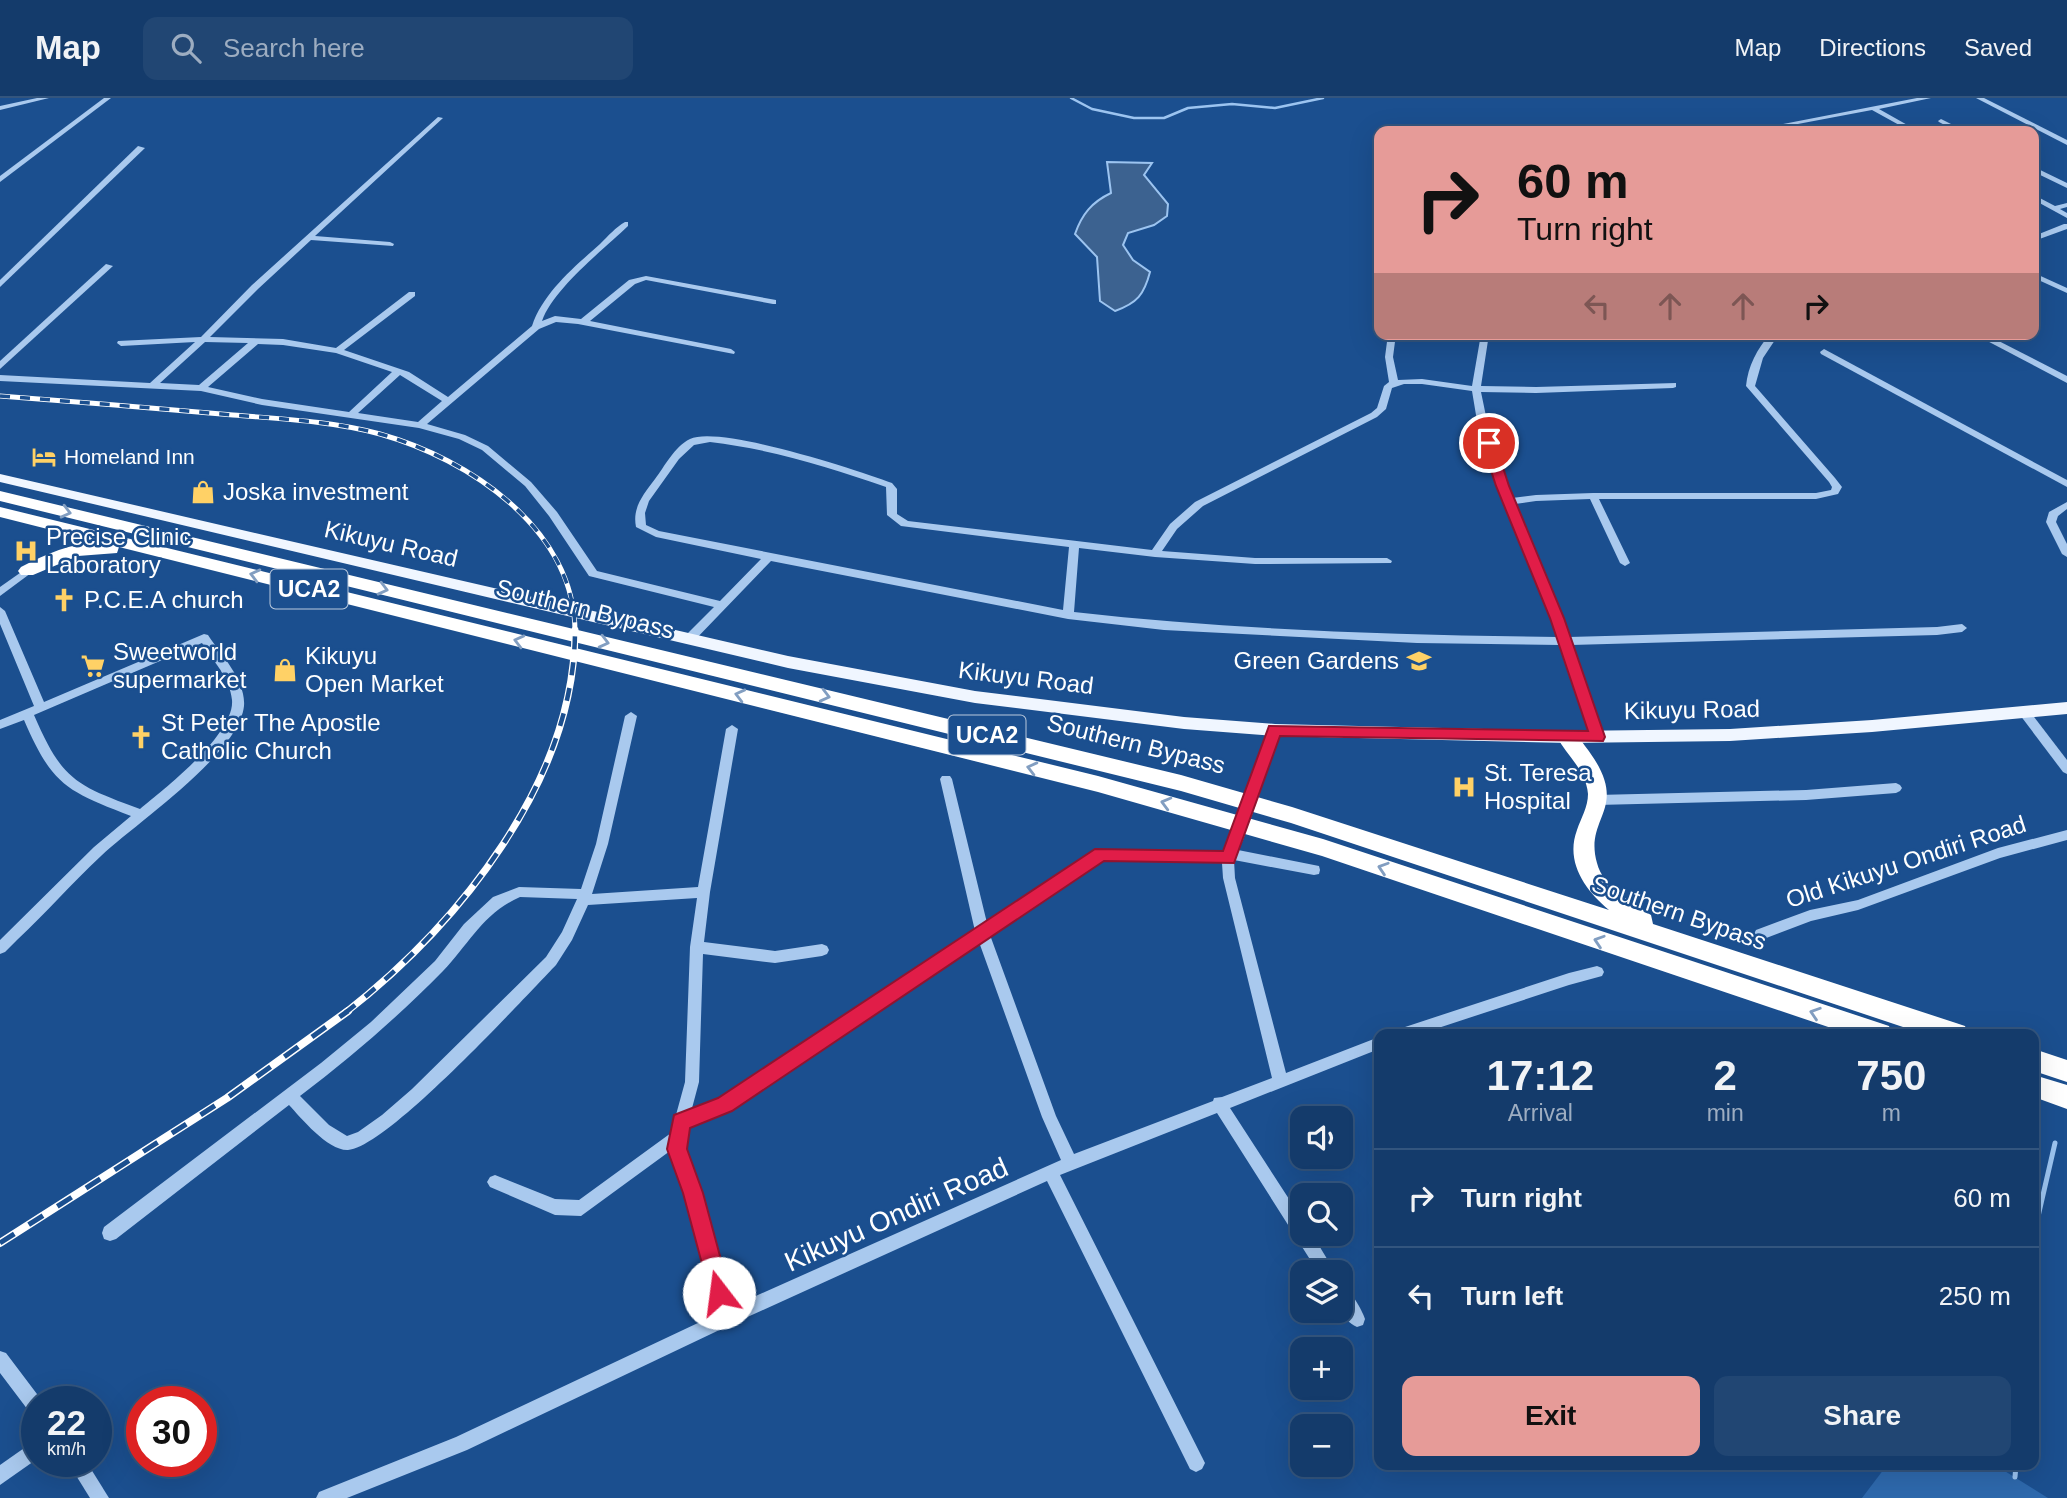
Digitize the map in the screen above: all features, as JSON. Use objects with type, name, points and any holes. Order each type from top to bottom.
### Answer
[{"type":"highway","name":"Southern Bypass","points":[[0,496],[1181,783],[1292,815],[1941,1029]]},
{"type":"highway","name":"Southern Bypass","points":[[0,512],[1200,812],[1323,848],[1865,1029]]},
{"type":"highway","points":[[0,524],[31,531],[45,542],[43,552],[27,571]]},
{"type":"highway","points":[[27,571],[60,555],[87,547],[111,548],[189,570],[226,568]]},
{"type":"highway","points":[[1567,737],[1587,764],[1596,783],[1597,800],[1582,853],[1587,867],[1597,885],[1611,900],[1669,939]]},
{"type":"highway","points":[[2039,1062],[2067,1071]]},
{"type":"highway","points":[[2039,1088],[2067,1097]]},
{"type":"main road","name":"Kikuyu Road","points":[[0,478],[788,663],[956,694],[1184,723],[1275,730],[1567,737],[1730,735],[1872,726],[2067,708]]},
{"type":"street","points":[[0,108],[46,98]]},
{"type":"street","points":[[0,180],[108,98]]},
{"type":"street","points":[[1790,126],[1928,98]]},
{"type":"street","points":[[1979,98],[2034,126]]},
{"type":"street","points":[[1874,109],[1906,126]]},
{"type":"street","points":[[153,385],[440,118]]},
{"type":"street","points":[[1941,121],[1951,126]]},
{"type":"street","points":[[2039,128],[2066,142]]},
{"type":"street","points":[[0,285],[141,148]]},
{"type":"street","points":[[2039,172],[2067,186]]},
{"type":"street","points":[[2039,200],[2067,216]]},
{"type":"street","points":[[2054,209],[2067,205]]},
{"type":"street","points":[[536,327],[537,316],[548,301],[625,224]]},
{"type":"street","points":[[2039,237],[2067,226]]},
{"type":"street","points":[[310,238],[390,244]]},
{"type":"street","points":[[0,366],[109,266]]},
{"type":"street","points":[[2039,277],[2067,291]]},
{"type":"street","points":[[583,322],[632,282],[646,278],[773,302]]},
{"type":"street","points":[[338,351],[412,294]]},
{"type":"street","points":[[420,425],[536,327],[555,319],[583,322],[731,352]]},
{"type":"street","points":[[121,342],[203,339],[283,342],[338,351],[399,371],[448,401]]},
{"type":"street","points":[[1391,340],[1389,357],[1394,383]]},
{"type":"street","points":[[1484,340],[1476,389],[1482,421],[1509,502],[1597,737]]},
{"type":"street","points":[[1509,502],[1593,496],[1777,496],[1835,492],[1837,487],[1832,480],[1750,386],[1750,378],[1769,340]]},
{"type":"street","points":[[1990,340],[2067,380]]},
{"type":"street","points":[[201,388],[256,341]]},
{"type":"street","points":[[1824,352],[2067,484]]},
{"type":"street","points":[[352,414],[399,371]]},
{"type":"street","points":[[0,378],[201,388],[262,402],[420,425],[474,441],[508,465],[554,513],[593,574],[722,605]]},
{"type":"street","points":[[1155,554],[1172,527],[1199,504],[1374,415],[1381,410],[1388,386],[1394,383],[1417,382],[1476,389],[1672,385]]},
{"type":"street","points":[[1387,561],[1255,561],[1155,554],[905,524],[892,515],[892,489],[873,479],[784,453],[703,438],[686,445],[646,498],[640,512],[641,527],[656,534],[1068,615],[1217,630],[1417,639],[1563,641],[1696,640],[1962,628]]},
{"type":"street","points":[[1593,496],[1625,563]]},
{"type":"street","points":[[2067,505],[2053,514],[2051,522],[2067,554]]},
{"type":"street","points":[[1068,615],[1074,545]]},
{"type":"street","points":[[688,640],[770,556]]},
{"type":"street","points":[[0,592],[27,571]]},
{"type":"street","points":[[0,611],[41,708]]},
{"type":"street","points":[[0,725],[204,638],[234,685],[239,699],[238,711],[224,736],[190,772],[139,814],[0,948]]},
{"type":"street","points":[[2024,712],[2067,769]]},
{"type":"street","points":[[27,713],[51,766],[64,781],[139,814]]},
{"type":"street","points":[[290,1094],[306,1114],[340,1140],[351,1143],[363,1137],[390,1118],[430,1082],[551,961],[568,938],[597,856],[631,716]]},
{"type":"street","points":[[726,1318],[693,1193],[677,1149],[679,1129],[692,1082],[697,947],[704,892],[732,729]]},
{"type":"street","points":[[1275,730],[1229,856],[1231,890],[1280,1079]]},
{"type":"street","points":[[946,779],[982,932],[1049,1117],[1070,1163]]},
{"type":"street","points":[[1597,800],[1806,795],[1896,788]]},
{"type":"street","name":"Old Kikuyu Ondiri Road","points":[[1760,934],[1810,916],[1880,898],[1998,853],[2067,835]]},
{"type":"street","points":[[495,1182],[555,1207],[581,1208],[679,1129],[725,1104],[1101,854],[1229,856],[1314,870]]},
{"type":"street","points":[[110,1233],[376,1026],[440,965],[469,928],[508,895],[519,892],[583,897],[704,892]]},
{"type":"street","points":[[697,947],[775,957],[822,950]]},
{"type":"street","points":[[1417,1029],[1597,972]]},
{"type":"street","name":"Kikuyu Ondiri Road","points":[[325,1498],[461,1444],[726,1318],[1070,1163],[1280,1079],[1374,1045]]},
{"type":"street","points":[[1219,1103],[1290,1214]]},
{"type":"street","points":[[1051,1172],[1196,1463]]},
{"type":"street","points":[[1353,1313],[1357,1319]]},
{"type":"street","points":[[0,1359],[21,1387]]},
{"type":"street","points":[[0,1476],[21,1460]]},
{"type":"street","points":[[86,1477],[100,1498]]},
{"type":"shaded area","points":[[1107,162],[1152,163],[1144,175],[1168,204],[1167,216],[1154,225],[1128,233],[1123,245],[1133,260],[1150,272],[1138,297],[1129,305],[1115,311],[1100,301],[1097,257],[1075,234],[1088,209],[1111,193]]},
{"type":"shaded area","points":[[1883,1470],[2003,1470],[2048,1498],[1862,1498]]},
{"type":"waterway","points":[[1071,98],[1092,109],[1134,118],[1164,118],[1188,108],[1232,104],[1275,108],[1323,98]]},
{"type":"waterway","points":[[2039,1212],[2055,1143]]},
{"type":"waterway","points":[[2015,1477],[2016,1470]]},
{"type":"railway","points":[[0,396],[325,423],[380,434],[414,445],[481,480],[511,504],[537,531],[557,561],[570,595],[575,631]]},
{"type":"railway","points":[[345,1013],[388,977],[429,937],[468,893],[503,845],[532,794],[555,741],[570,686],[575,631]]},
{"type":"railway","points":[[0,1243],[227,1098],[348,1011]]},
{"type":"place","name":"Homeland Inn","points":[[44,457]]},
{"type":"place","name":"Joska investment","points":[[203,492]]},
{"type":"place","name":"Precise Clinic Laboratory","points":[[26,551]]},
{"type":"place","name":"P.C.E.A church","points":[[64,600]]},
{"type":"place","name":"Green Gardens","points":[[1419,661]]},
{"type":"place","name":"Sweetworld supermarket","points":[[93,666]]},
{"type":"place","name":"Kikuyu Open Market","points":[[285,670]]},
{"type":"place","name":"St Peter The Apostle Catholic Church","points":[[141,737]]},
{"type":"place","name":"St. Teresa Hospital","points":[[1464,787]]},
{"type":"route","points":[[719,1293],[693,1193],[677,1149],[681,1122],[725,1104],[1101,854],[1228,858],[1275,730],[1597,737],[1557,618],[1502,486],[1489,443]]}]
